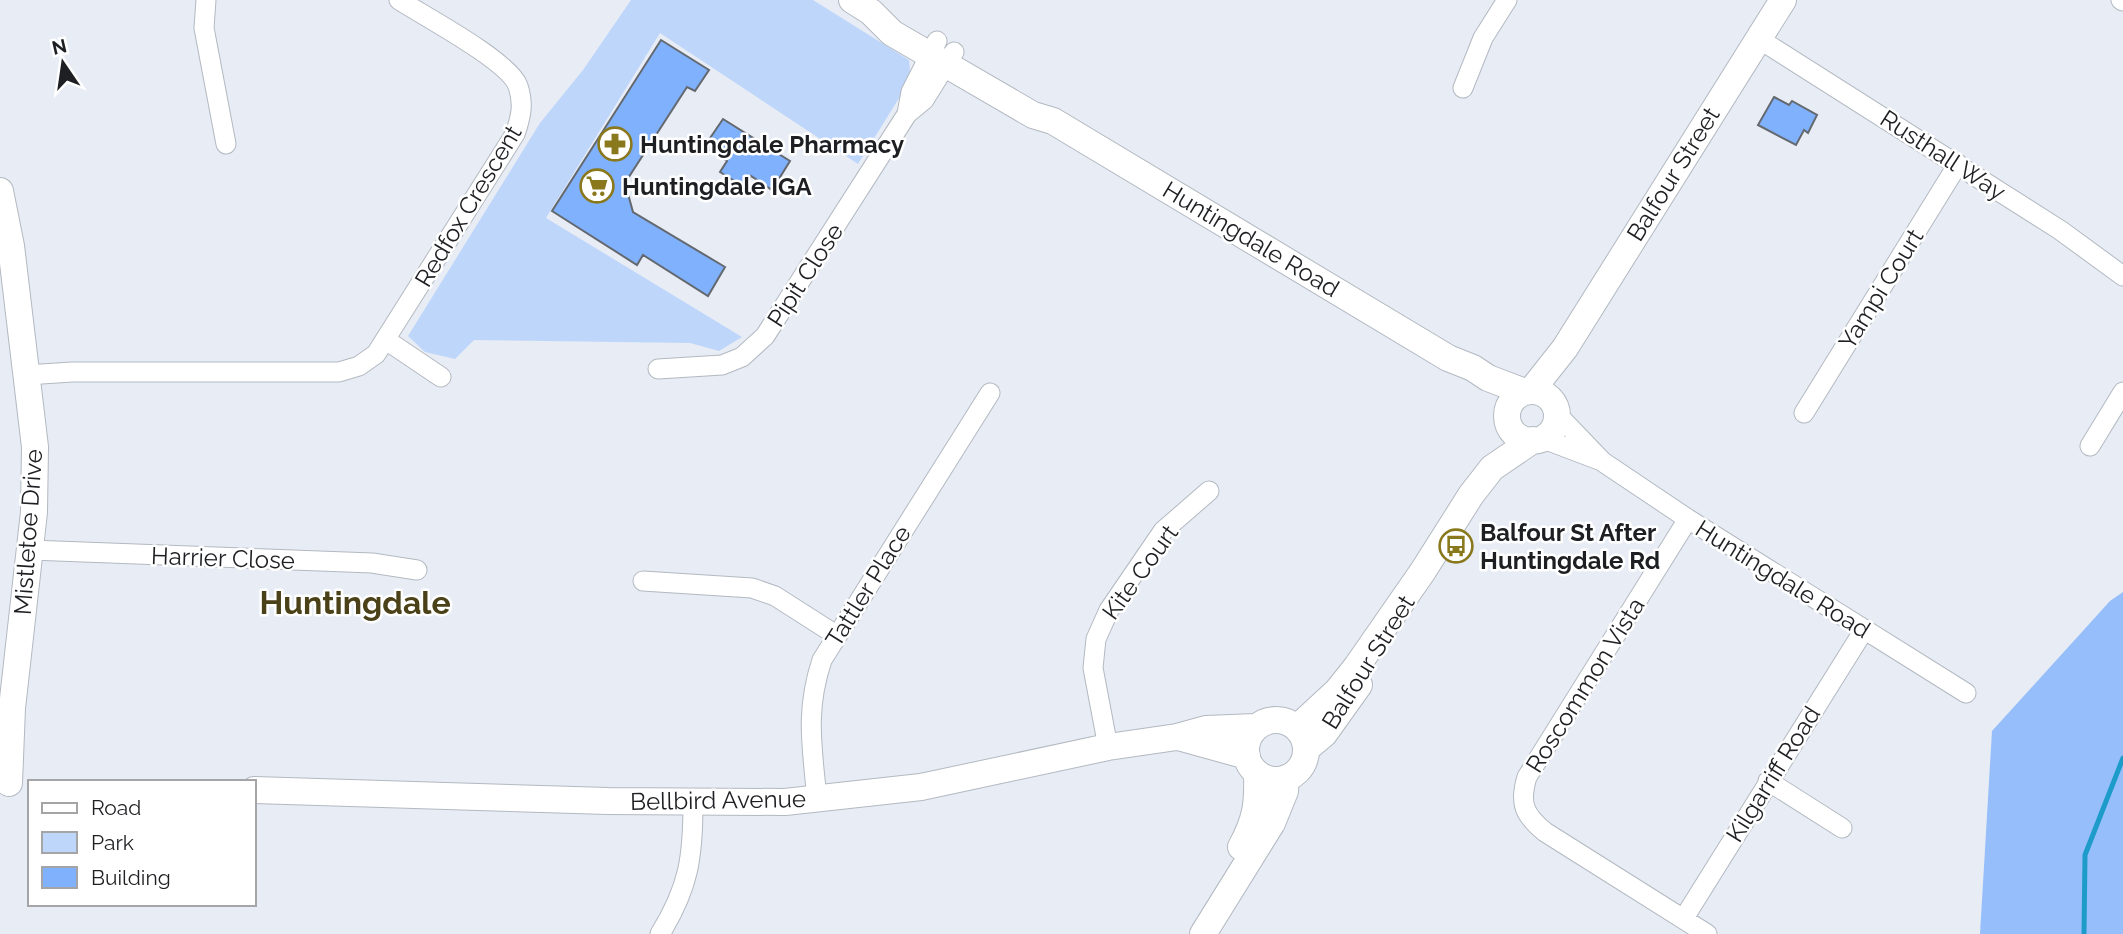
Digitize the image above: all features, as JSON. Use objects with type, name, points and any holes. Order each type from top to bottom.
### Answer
[{"type":"street","points":[[206,0],[204,28],[226,144]]},
{"type":"street","name":"Redfox Crescent","points":[[26,375],[72,372],[339,372],[359,366],[376,354],[515,134],[523,111],[517,84],[498,62],[399,0]]},
{"type":"street","points":[[1463,88],[1483,38],[1507,0]]},
{"type":"street","name":"Balfour Street","points":[[1528,391],[1565,348],[1783,0]]},
{"type":"street","name":"Huntingdale Road","points":[[861,6],[892,33],[942,53],[1033,115],[1053,121],[1448,358],[1473,368],[1488,378],[1528,391]]},
{"type":"street","name":"Rusthall Way","points":[[1759,39],[2060,230],[2123,276]]},
{"type":"street","name":"Pipit Close","points":[[658,369],[722,365],[742,357],[765,336],[907,114],[924,100],[942,53]]},
{"type":"street","name":"Yampi Court","points":[[1804,413],[1958,164]]},
{"type":"street","name":"Mistletoe Drive","points":[[1,202],[11,246],[35,447],[36,487],[12,708],[13,783]]},
{"type":"street","points":[[386,340],[441,377]]},
{"type":"street","name":"Balfour Street","points":[[1555,409],[1565,348]]},
{"type":"street","name":"Huntingdale Road","points":[[1448,358],[1463,377],[1507,419]]},
{"type":"street","points":[[1528,391],[1545,394],[1555,409],[1553,428],[1537,439],[1517,435],[1507,419],[1514,398],[1528,391]]},
{"type":"street","points":[[2090,446],[2123,392]]},
{"type":"street","name":"Tattler Place","points":[[817,799],[810,720],[813,685],[822,660],[990,393]]},
{"type":"street","name":"Huntingdale Road","points":[[1555,409],[1603,462],[1688,519],[1966,693]]},
{"type":"street","name":"Balfour Street","points":[[1492,468],[1507,419]]},
{"type":"street","name":"Balfour Street","points":[[1203,934],[1272,823],[1285,791],[1286,778],[1301,766],[1302,738],[1423,570],[1471,495],[1492,468],[1537,439]]},
{"type":"street","name":"Huntingdale Road","points":[[1537,439],[1603,462]]},
{"type":"street","name":"Kite Court","points":[[1108,747],[1093,668],[1096,639],[1109,610],[1163,531],[1209,491]]},
{"type":"street","name":"Roscommon Vista","points":[[1688,519],[1527,777],[1523,790],[1524,805],[1531,820],[1545,832],[1707,934]]},
{"type":"street","name":"Harrier Close","points":[[30,551],[372,563],[417,570]]},
{"type":"street","points":[[643,581],[752,588],[775,596],[836,635]]},
{"type":"street","name":"Kilgarriff Road","points":[[1684,918],[1864,630]]},
{"type":"street","name":"Mistletoe Drive","points":[[0,746],[12,708]]},
{"type":"street","name":"Balfour Street","points":[[1256,727],[1272,720],[1290,723],[1302,738]]},
{"type":"street","points":[[1192,934],[1253,826],[1258,807],[1248,740],[1256,727]]},
{"type":"street","name":"Bellbird Avenue","points":[[256,790],[693,803],[773,802],[921,787],[1206,729],[1256,727]]},
{"type":"street","name":"Bellbird Avenue","points":[[1177,737],[1252,764]]},
{"type":"street","points":[[1252,764],[1276,780],[1286,778]]},
{"type":"street","points":[[1768,781],[1842,828]]},
{"type":"street","points":[[660,934],[679,900],[691,861],[693,803]]},
{"type":"green space","points":[[631,0],[813,0],[909,60],[911,79],[858,164],[660,33],[546,218],[742,337],[719,351],[690,343],[474,340],[455,359],[425,352],[408,336],[540,123],[583,70]]},
{"type":"shaded area","points":[[2123,592],[2123,934],[1980,934],[1992,731],[2110,601]]},
{"type":"building","points":[[661,40],[709,70],[695,91],[687,87],[625,183],[633,212],[725,267],[708,296],[643,255],[637,265],[552,211]]},
{"type":"building","points":[[1774,97],[1789,105],[1792,101],[1817,115],[1808,133],[1804,130],[1796,145],[1758,125]]},
{"type":"building","points":[[723,119],[790,161],[772,190],[751,176],[744,187],[720,172],[727,161],[704,147]]},
{"type":"waterway","points":[[2084,934],[2085,855],[2123,758]]},
{"type":"place","name":"Huntingdale Pharmacy","points":[[615,144]]},
{"type":"place","name":"Huntingdale IGA","points":[[597,186]]},
{"type":"place","name":"Balfour St After Huntingdale Rd","points":[[1456,546]]},
{"type":"district","name":"Huntingdale","points":[[355,602]]}]
